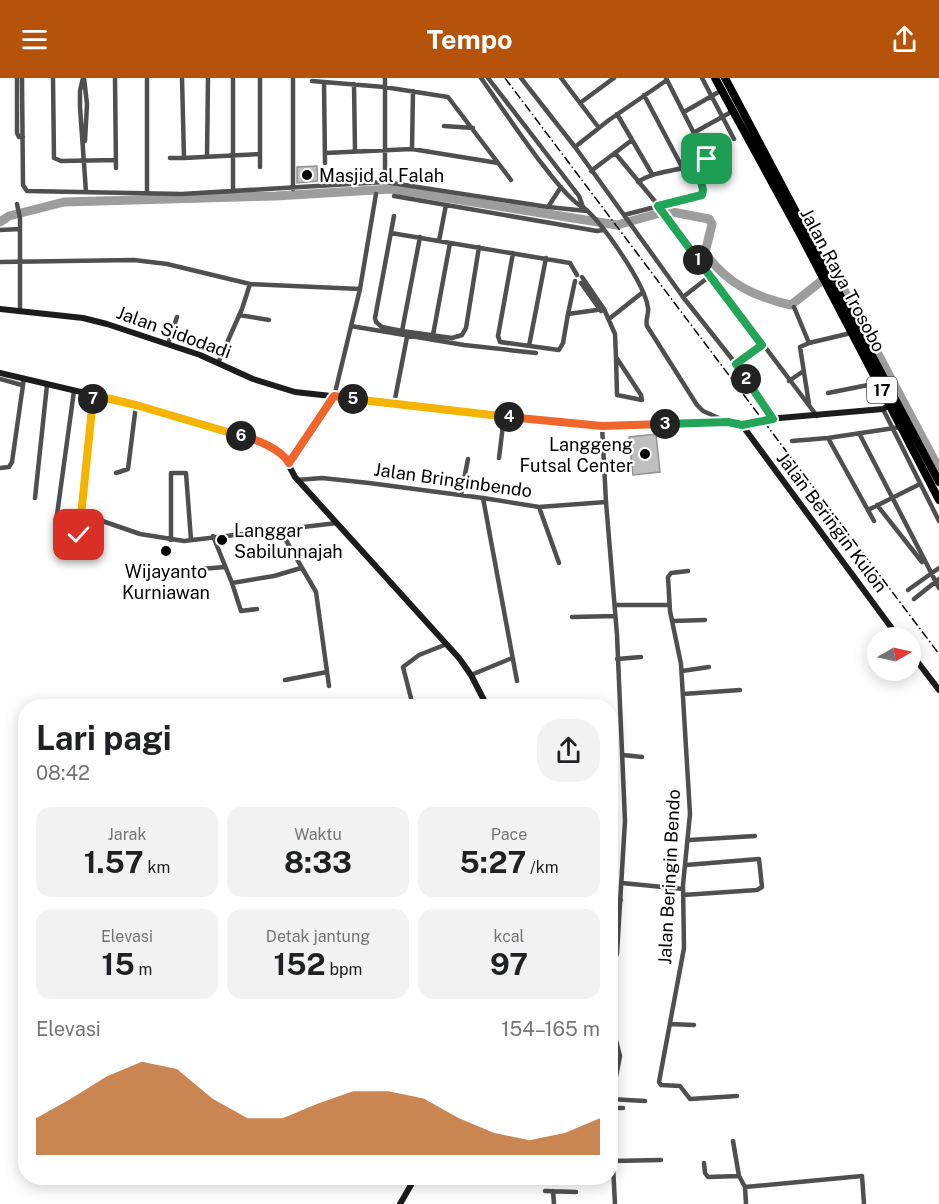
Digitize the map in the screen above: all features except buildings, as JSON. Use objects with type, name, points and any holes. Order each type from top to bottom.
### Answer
[{"type":"highway","name":"Jalan Raya Trosobo","points":[[715,78],[939,482]]},
{"type":"highway","name":"Jalan Raya Trosobo","points":[[725,78],[826,276],[878,383],[887,407],[901,427],[939,500]]},
{"type":"street","points":[[17,78],[17,130],[18,136],[23,137]]},
{"type":"street","points":[[22,78],[24,189],[32,192],[182,195],[385,182],[587,211]]},
{"type":"street","points":[[53,78],[54,158],[61,161],[116,160]]},
{"type":"street","points":[[84,78],[80,91],[86,192]]},
{"type":"street","points":[[115,78],[116,168]]},
{"type":"street","points":[[147,78],[147,193]]},
{"type":"street","points":[[182,78],[184,158]]},
{"type":"street","points":[[207,157],[208,78]]},
{"type":"street","points":[[233,78],[233,191]]},
{"type":"street","points":[[260,78],[260,167]]},
{"type":"street","points":[[293,78],[293,189]]},
{"type":"street","points":[[385,78],[385,182]]},
{"type":"street","points":[[481,78],[561,187],[576,204],[587,211]]},
{"type":"street","points":[[488,78],[603,230],[643,292],[649,309],[646,319],[647,326],[703,411],[728,422],[742,425],[773,419],[887,407],[892,429],[939,521]]},
{"type":"street","points":[[520,78],[575,147],[682,297],[736,364],[773,419]]},
{"type":"street","points":[[561,78],[599,128]]},
{"type":"street","points":[[580,103],[614,78]]},
{"type":"street","points":[[702,78],[734,139]]},
{"type":"street","points":[[575,147],[666,79],[708,158],[697,164],[652,174],[638,182]]},
{"type":"street","points":[[312,81],[384,87],[448,97],[512,180]]},
{"type":"street","points":[[324,82],[325,164]]},
{"type":"street","points":[[354,84],[355,151]]},
{"type":"street","points":[[684,112],[722,90]]},
{"type":"street","points":[[412,149],[413,91]]},
{"type":"street","points":[[644,95],[682,167]]},
{"type":"street","points":[[695,132],[733,111]]},
{"type":"street","points":[[617,114],[652,174]]},
{"type":"street","points":[[444,126],[473,128]]},
{"type":"street","points":[[591,171],[632,140]]},
{"type":"street","points":[[325,153],[412,149],[498,163]]},
{"type":"street","points":[[615,153],[817,416]]},
{"type":"street","points":[[170,158],[259,154]]},
{"type":"street","points":[[627,220],[702,195],[697,164]]},
{"type":"street","points":[[548,207],[561,187]]},
{"type":"street","points":[[566,193],[572,188]]},
{"type":"street","points":[[289,463],[334,396],[360,289],[376,194]]},
{"type":"street","points":[[394,196],[597,231],[603,230]]},
{"type":"street","points":[[17,204],[20,218],[20,312]]},
{"type":"street","points":[[439,241],[446,205]]},
{"type":"street","points":[[394,216],[375,318],[382,327],[452,338],[460,337],[464,333],[479,247]]},
{"type":"street","points":[[0,230],[20,229]]},
{"type":"street","points":[[391,233],[570,263],[604,313],[615,334],[616,395],[642,400],[616,357]]},
{"type":"street","points":[[402,331],[420,237]]},
{"type":"street","points":[[433,335],[450,243]]},
{"type":"street","points":[[513,253],[498,336],[503,343],[561,349],[568,314],[579,279]]},
{"type":"street","points":[[529,346],[546,258]]},
{"type":"street","points":[[0,262],[98,259],[148,261],[174,265],[249,285],[360,289]]},
{"type":"street","points":[[682,297],[710,276]]},
{"type":"street","points":[[218,363],[249,285]]},
{"type":"street","points":[[568,314],[604,313],[643,292]]},
{"type":"street","points":[[794,307],[809,343]]},
{"type":"street","name":"Jalan Sidodadi","points":[[0,309],[83,318],[168,344],[276,388],[504,417],[602,426]]},
{"type":"street","points":[[239,315],[268,320]]},
{"type":"street","points":[[168,344],[177,317]]},
{"type":"street","points":[[351,326],[407,337],[536,353]]},
{"type":"street","points":[[809,407],[800,347],[852,333]]},
{"type":"street","points":[[394,404],[407,337]]},
{"type":"street","points":[[736,364],[762,345]]},
{"type":"street","points":[[789,381],[802,372]]},
{"type":"street","points":[[0,373],[23,382]]},
{"type":"street","points":[[0,379],[47,385],[136,405],[253,439],[285,458],[297,480],[447,644],[471,675],[482,699]]},
{"type":"street","points":[[0,468],[9,467],[12,462],[23,382]]},
{"type":"street","points":[[828,393],[878,383]]},
{"type":"street","points":[[35,498],[47,385]]},
{"type":"street","points":[[56,522],[74,391]]},
{"type":"street","points":[[84,541],[79,537],[93,395]]},
{"type":"street","points":[[116,473],[128,469],[136,405]]},
{"type":"street","points":[[499,458],[504,417]]},
{"type":"street","points":[[618,940],[625,821],[623,755],[602,426],[728,422]]},
{"type":"street","name":"Jalan Beringin Kulon","points":[[742,425],[891,627]]},
{"type":"street","points":[[792,441],[901,427]]},
{"type":"street","points":[[859,433],[930,572]]},
{"type":"street","points":[[828,438],[874,520]]},
{"type":"street","points":[[461,495],[468,459]]},
{"type":"street","points":[[171,540],[171,473],[186,473],[190,540]]},
{"type":"street","name":"Jalan Bringinbendo","points":[[297,480],[322,478],[539,507],[606,502]]},
{"type":"street","points":[[868,510],[920,484]]},
{"type":"street","points":[[483,498],[517,681]]},
{"type":"street","points":[[877,505],[938,580],[939,588]]},
{"type":"street","points":[[539,507],[559,563]]},
{"type":"street","points":[[82,514],[140,534],[171,540],[190,540],[337,523]]},
{"type":"street","points":[[280,530],[316,592],[329,686]]},
{"type":"street","points":[[213,536],[232,582],[240,611],[257,609]]},
{"type":"street","points":[[165,572],[225,567]]},
{"type":"street","points":[[232,582],[274,576],[301,568]]},
{"type":"street","points":[[908,590],[930,572],[939,568]]},
{"type":"street","name":"Jalan Beringin Bendo","points":[[688,571],[670,574],[669,605],[682,671],[684,694],[690,788],[689,840],[683,892],[684,948],[660,1083],[680,1086],[690,1099],[737,1096]]},
{"type":"street","points":[[914,599],[938,580]]},
{"type":"street","points":[[615,605],[669,605]]},
{"type":"street","points":[[572,616],[615,616]]},
{"type":"street","points":[[672,621],[705,620]]},
{"type":"street","points":[[411,699],[403,668],[419,655],[447,644]]},
{"type":"street","points":[[617,658],[641,657]]},
{"type":"street","points":[[471,675],[512,658]]},
{"type":"street","points":[[921,666],[939,690]]},
{"type":"street","points":[[682,671],[709,667]]},
{"type":"street","points":[[285,680],[327,672]]},
{"type":"street","points":[[684,694],[740,690]]},
{"type":"street","points":[[623,755],[642,757]]},
{"type":"street","points":[[689,840],[754,836]]},
{"type":"street","points":[[622,883],[683,892],[757,890],[762,887],[759,859],[686,865]]},
{"type":"street","points":[[670,1024],[694,1025]]},
{"type":"street","points":[[618,1048],[620,1056],[618,1066]]},
{"type":"street","points":[[618,1099],[645,1101]]},
{"type":"street","points":[[618,1108],[623,1108]]},
{"type":"street","points":[[733,1141],[739,1176],[745,1187],[746,1204]]},
{"type":"street","points":[[618,1161],[661,1160]]},
{"type":"street","points":[[704,1163],[706,1176],[739,1176]]},
{"type":"street","points":[[745,1187],[862,1176],[864,1204]]},
{"type":"street","points":[[400,1204],[411,1185]]},
{"type":"street","points":[[614,1185],[615,1204]]},
{"type":"street","points":[[545,1191],[576,1192]]},
{"type":"street","points":[[553,1191],[554,1204]]},
{"type":"waterway","points":[[0,222],[9,216],[64,202],[276,196],[391,189],[617,225],[667,211],[709,219],[712,224],[705,253],[732,281],[765,298],[791,305],[834,271],[939,469]]},
{"type":"railway","points":[[505,78],[939,654]]},
{"type":"place","name":"Masjid al Falah","points":[[307,175]]},
{"type":"place","name":"Langgeng Futsal Center","points":[[645,454]]},
{"type":"place","name":"Langgar Sabilunnajah","points":[[222,540]]},
{"type":"place","name":"Wijayanto Kurniawan","points":[[166,551]]},
{"type":"route","points":[[79,535],[93,395],[260,441],[289,463],[334,396],[504,417],[602,426],[728,422],[742,425],[773,419],[736,364],[762,345],[658,206],[702,195],[697,164],[707,159]]}]
